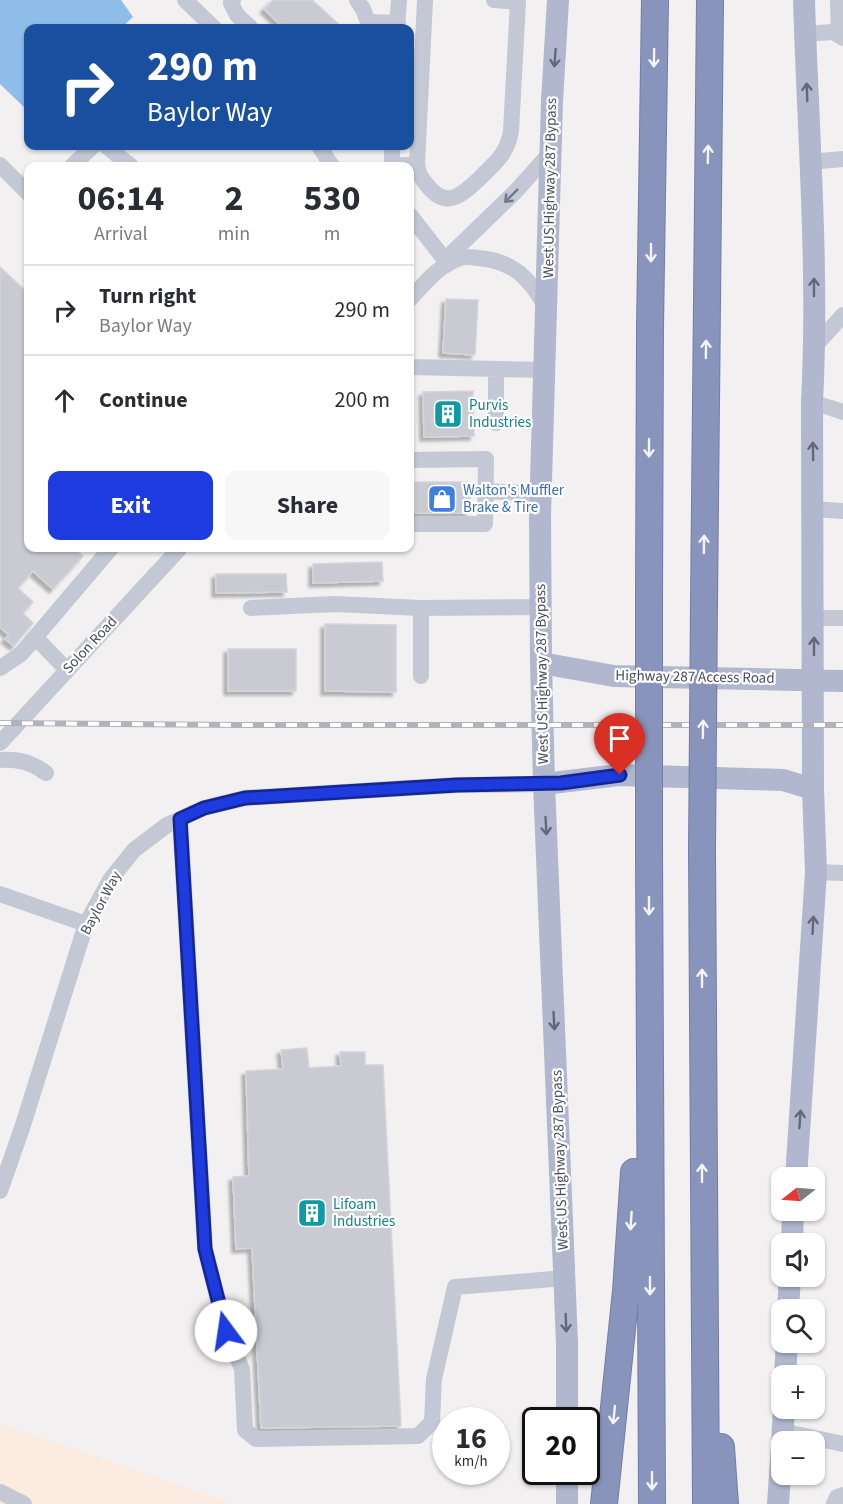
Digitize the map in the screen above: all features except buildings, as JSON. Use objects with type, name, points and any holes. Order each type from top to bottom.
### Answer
[{"type":"highway","points":[[652,1504],[649,600],[655,0]]},
{"type":"highway","points":[[706,1504],[702,1213],[702,850],[710,0]]},
{"type":"highway","points":[[604,1504],[626,1291],[638,1114],[643,1090],[649,1081]]},
{"type":"highway","points":[[702,1213],[725,1504]]},
{"type":"main road","name":"West US Highway 287 Bypass","points":[[558,0],[550,153],[540,606],[544,784],[565,1278],[567,1407]]},
{"type":"main road","points":[[797,1167],[816,872],[813,789],[814,268],[804,0]]},
{"type":"main road","name":"Highway 287 Access Road","points":[[541,663],[614,676],[814,680]]},
{"type":"main road","points":[[814,680],[843,681]]},
{"type":"main road","points":[[544,784],[620,775],[783,780],[813,789]]},
{"type":"main road","points":[[567,1485],[567,1504]]},
{"type":"main road","points":[[778,1504],[779,1485]]},
{"type":"street","points":[[185,0],[210,24]]},
{"type":"street","points":[[233,0],[231,3],[237,15],[247,24]]},
{"type":"street","points":[[357,0],[363,9],[368,24]]},
{"type":"street","points":[[397,24],[399,0]]},
{"type":"street","points":[[425,0],[417,164],[420,176],[431,190],[442,198],[452,199],[464,194],[502,157],[511,131],[518,2],[494,0]]},
{"type":"street","points":[[838,0],[841,37]]},
{"type":"street","points":[[805,34],[833,32],[841,37]]},
{"type":"street","points":[[76,162],[89,150]]},
{"type":"street","points":[[116,150],[127,162]]},
{"type":"street","points":[[448,264],[453,252],[516,191],[550,153]]},
{"type":"street","points":[[809,162],[843,159]]},
{"type":"street","points":[[0,165],[24,189]]},
{"type":"street","points":[[414,220],[448,264]]},
{"type":"street","points":[[414,295],[448,264],[466,257],[490,259],[522,274],[535,287],[547,308]]},
{"type":"street","points":[[815,346],[843,315]]},
{"type":"street","points":[[414,367],[545,370]]},
{"type":"street","points":[[496,370],[496,423]]},
{"type":"street","points":[[812,402],[843,412]]},
{"type":"street","points":[[414,460],[486,459],[485,524],[414,524]]},
{"type":"street","points":[[486,491],[541,494]]},
{"type":"street","points":[[813,509],[843,511]]},
{"type":"street","points":[[0,669],[21,654],[36,638],[108,552]]},
{"type":"street","name":"Solon Road","points":[[0,743],[176,552]]},
{"type":"street","points":[[251,608],[335,604],[421,608],[540,606]]},
{"type":"street","points":[[421,608],[422,676]]},
{"type":"street","points":[[814,618],[843,618]]},
{"type":"street","points":[[36,638],[67,670]]},
{"type":"street","points":[[0,760],[15,759],[32,763],[46,773]]},
{"type":"street","name":"Baylor Way","points":[[0,1191],[27,1114],[86,924],[110,880],[134,850],[167,825],[204,808],[245,798],[457,785],[544,784]]},
{"type":"street","points":[[180,819],[205,1249],[226,1331],[242,1368],[245,1430],[256,1439],[418,1436],[432,1422],[434,1379],[455,1287],[565,1278]]},
{"type":"street","points":[[816,872],[843,873]]},
{"type":"street","points":[[0,894],[86,924]]},
{"type":"street","points":[[825,1440],[843,1444]]},
{"type":"street","points":[[834,1504],[837,1497],[843,1495]]},
{"type":"street","points":[[4,1498],[24,1504]]},
{"type":"shaded area","points":[[0,1424],[233,1504],[0,1504]]},
{"type":"water","points":[[0,0],[121,0],[133,17],[125,24],[24,24],[24,107],[0,84]]},
{"type":"railway","points":[[0,723],[843,725]]},
{"type":"place","name":"Purvis Industries","points":[[448,414]]},
{"type":"place","name":"Walton's Muffler Brake & Tire","points":[[442,499]]},
{"type":"place","name":"Lifoam Industries","points":[[312,1213]]},
{"type":"route","points":[[226,1331],[205,1249],[180,819],[204,808],[245,798],[457,785],[561,783],[620,775]]}]
